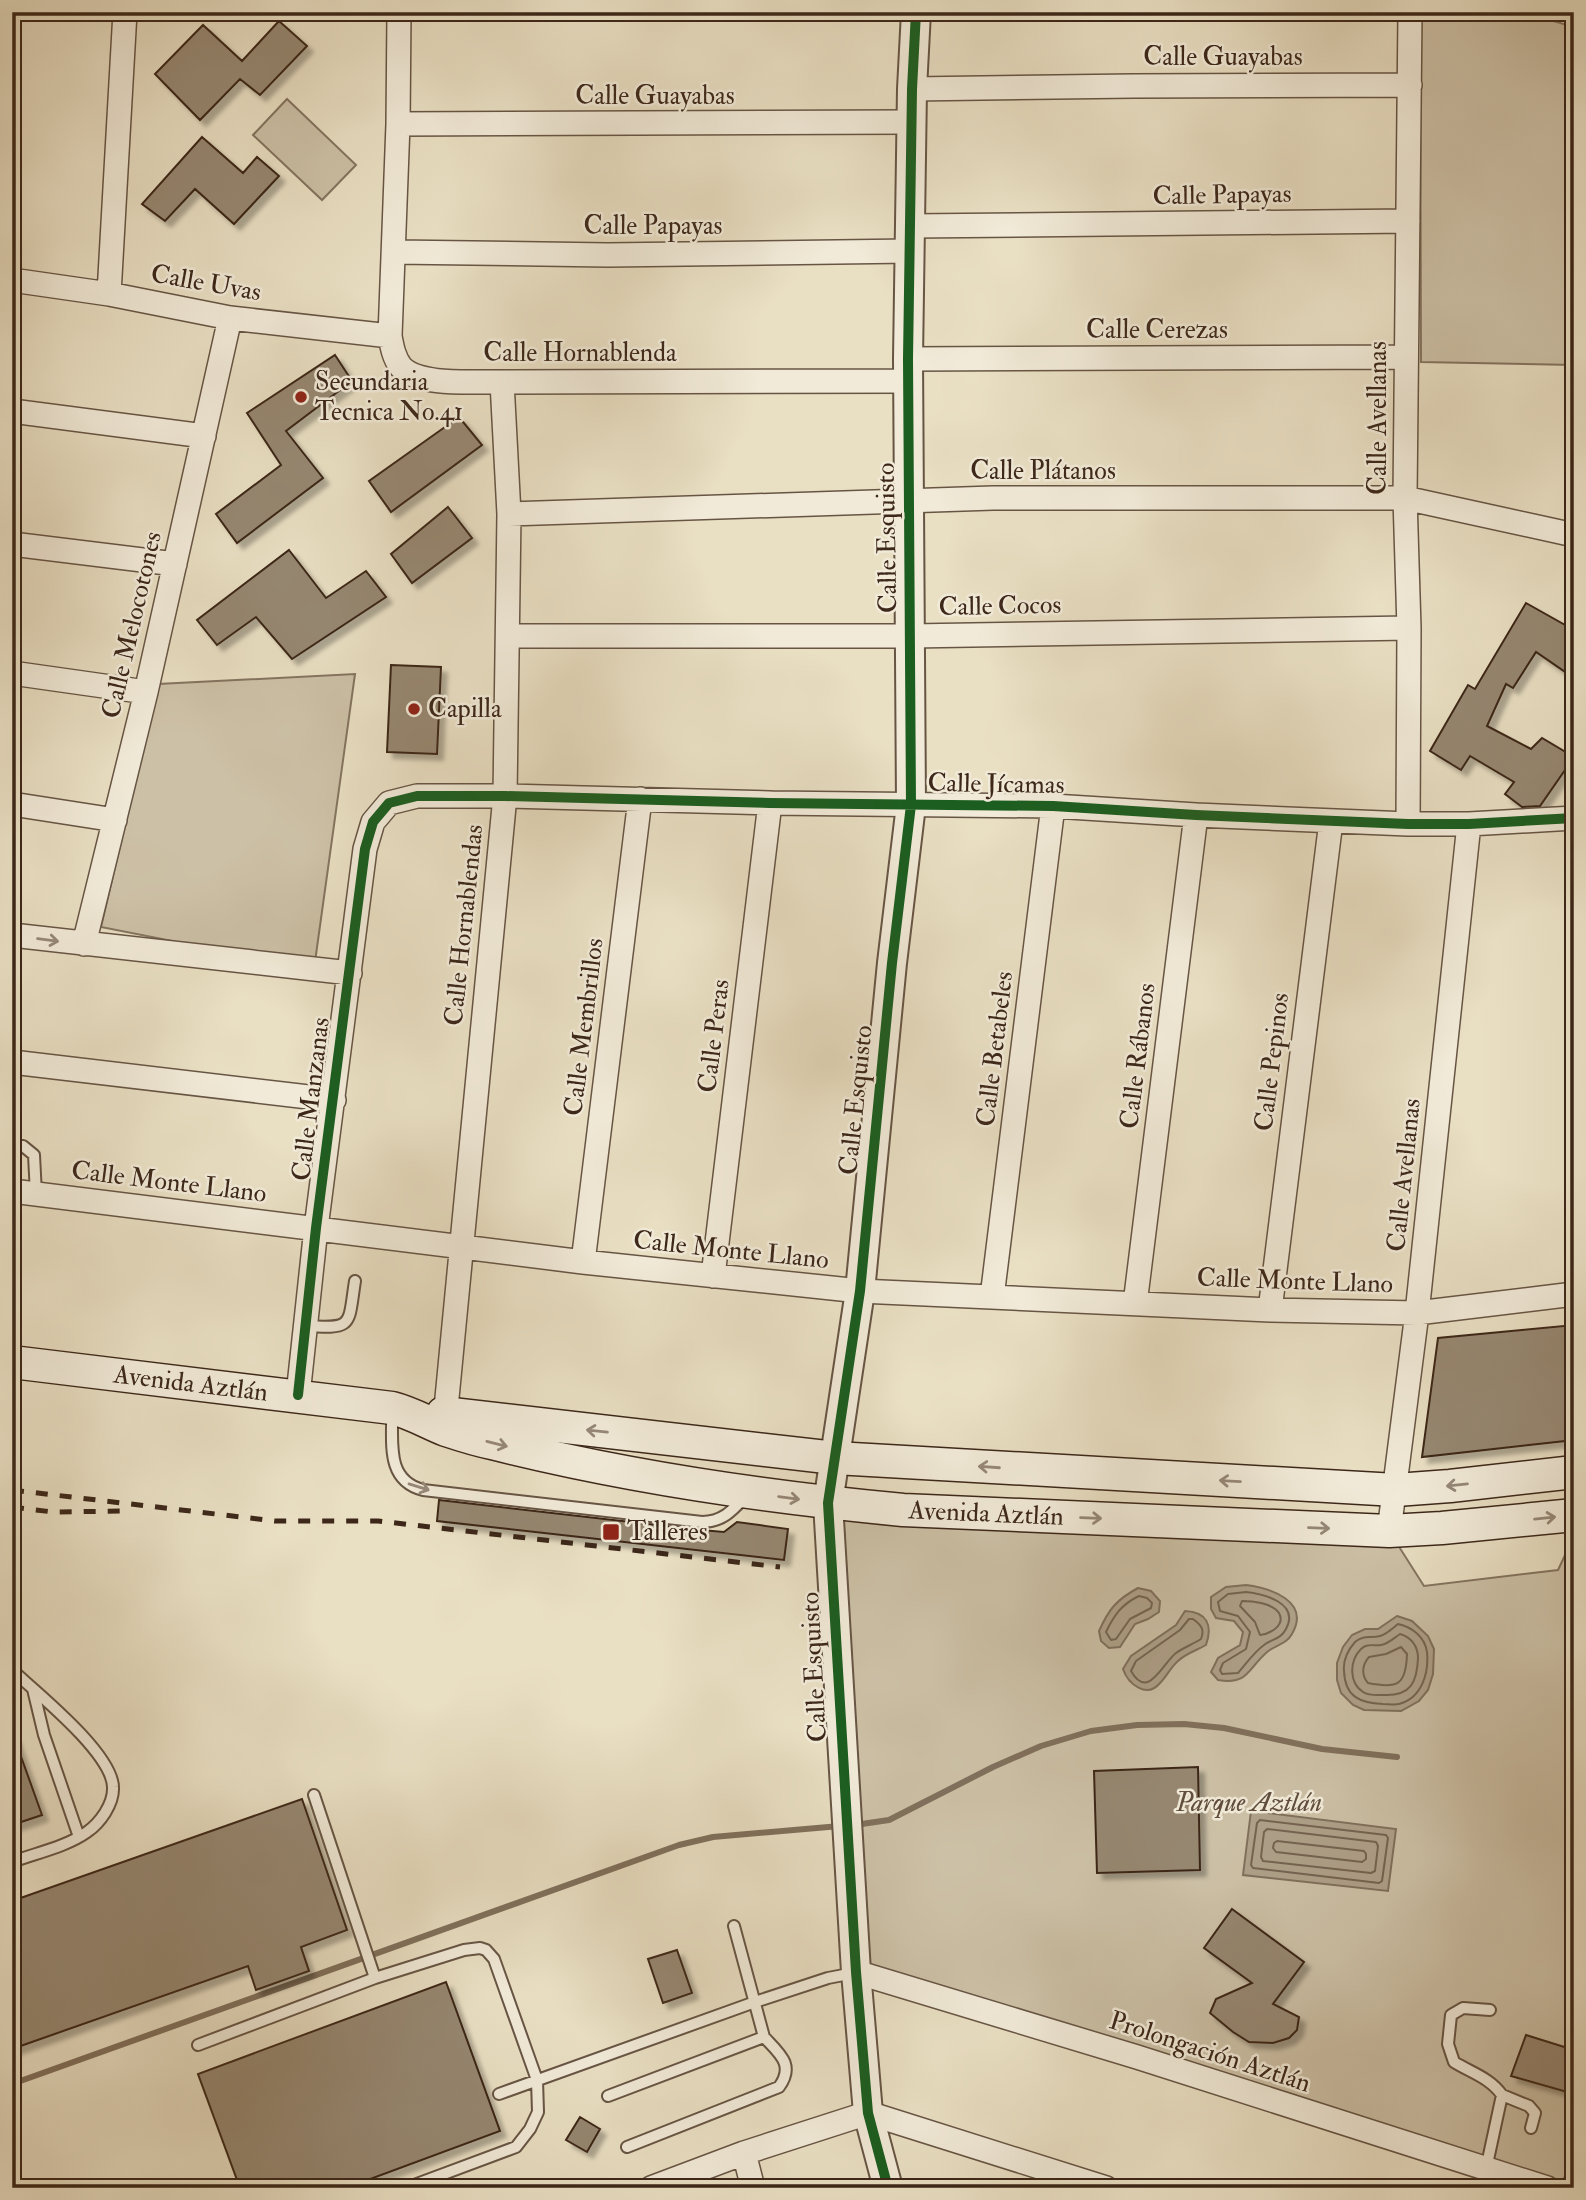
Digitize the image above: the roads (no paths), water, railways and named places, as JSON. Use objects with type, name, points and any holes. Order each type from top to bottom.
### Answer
[{"type":"main road","name":"Avenida Aztlán","points":[[12,1362],[298,1395],[401,1410],[446,1421],[832,1479],[1395,1490],[1574,1472]]},
{"type":"main road","name":"Avenida Aztlán","points":[[446,1421],[480,1440],[583,1465],[750,1492],[832,1479],[917,1510],[1389,1531],[1574,1515]]},
{"type":"main road","points":[[583,1465],[624,1456],[668,1456],[832,1479]]},
{"type":"street","points":[[109,295],[125,12]]},
{"type":"street","name":"Calle Hornablenda","points":[[399,12],[395,252],[390,336],[393,353],[399,365],[408,373],[437,380],[502,382],[908,370]]},
{"type":"street","name":"Calle Esquisto","points":[[888,2188],[868,2113],[856,1972],[832,1479],[860,1291],[892,963],[911,805],[908,370],[912,89],[916,12]]},
{"type":"street","name":"Calle Avellanas","points":[[1408,824],[1409,628],[1405,498],[1410,12]]},
{"type":"street","name":"Calle Guayabas","points":[[912,89],[1410,85]]},
{"type":"street","name":"Calle Guayabas","points":[[398,124],[912,122]]},
{"type":"street","name":"Calle Papayas","points":[[395,252],[608,255],[911,239],[1408,221]]},
{"type":"street","name":"Calle Uvas","points":[[12,280],[230,318],[390,336]]},
{"type":"street","name":"Calle Melocotones","points":[[84,944],[146,692],[230,318]]},
{"type":"street","name":"Calle Cerezas","points":[[908,370],[1406,356]]},
{"type":"street","name":"Calle Hornablendas","points":[[446,1421],[505,796],[509,514],[502,382]]},
{"type":"street","points":[[12,411],[204,436]]},
{"type":"street","name":"Calle Plátanos","points":[[509,514],[993,498],[1405,498],[1574,534]]},
{"type":"street","points":[[12,544],[175,564]]},
{"type":"street","name":"Calle Cocos","points":[[508,636],[911,636],[1409,628]]},
{"type":"street","points":[[12,673],[146,692]]},
{"type":"street","name":"Calle Jícamas","points":[[381,812],[389,803],[417,796],[505,796],[1053,807],[1408,824],[1469,824],[1574,818]]},
{"type":"street","name":"Calle Membrillos","points":[[583,1262],[640,799]]},
{"type":"street","name":"Calle Peras","points":[[713,1276],[770,803]]},
{"type":"street","points":[[12,804],[115,820]]},
{"type":"street","name":"Calle Betabeles","points":[[992,1297],[1053,807]]},
{"type":"street","name":"Calle Manzanas","points":[[298,1395],[316,1228],[365,849],[373,822],[381,812]]},
{"type":"street","name":"Calle Rábanos","points":[[1135,1304],[1196,815]]},
{"type":"street","name":"Calle Pepinos","points":[[1270,1310],[1331,821]]},
{"type":"street","name":"Calle Avellanas","points":[[1389,1531],[1417,1313],[1469,824]]},
{"type":"street","points":[[12,935],[350,973]]},
{"type":"street","points":[[12,1062],[334,1100]]},
{"type":"street","name":"Calle Monte Llano","points":[[12,1191],[461,1248],[860,1291],[1270,1310],[1417,1313],[1574,1294]]},
{"type":"street","name":"Prolongación Aztlán","points":[[856,1972],[1137,2057],[1477,2174],[1547,2188]]},
{"type":"street","points":[[651,2188],[744,2153],[868,2113],[1106,2188]]},
{"type":"street","points":[[744,2153],[753,2188]]},
{"type":"lane","points":[[12,1147],[23,1146],[34,1155],[36,1195]]},
{"type":"lane","points":[[306,1326],[337,1328],[344,1324],[349,1316],[355,1281]]},
{"type":"lane","points":[[401,1410],[394,1451],[397,1472],[408,1485],[423,1490],[702,1522],[712,1522],[728,1515],[750,1492]]},
{"type":"lane","points":[[12,1670],[90,1744],[102,1759],[113,1787],[109,1804],[100,1821],[79,1837],[12,1862]]},
{"type":"lane","points":[[33,1689],[44,1735],[79,1837]]},
{"type":"lane","points":[[314,1796],[375,1978]]},
{"type":"lane","points":[[627,2147],[779,2087],[785,2078],[787,2068],[782,2056],[764,2038],[734,1926]]},
{"type":"lane","points":[[198,2045],[375,1978],[464,1950],[486,1950],[494,1959],[537,2080],[538,2112],[530,2129],[516,2147],[406,2188]]},
{"type":"lane","points":[[499,2094],[755,2002],[828,1978],[856,1972]]},
{"type":"lane","points":[[1490,2010],[1462,2008],[1451,2015],[1448,2044],[1454,2062],[1484,2077],[1496,2086],[1502,2095],[1529,2106],[1535,2113],[1531,2128]]},
{"type":"lane","points":[[608,2096],[764,2038]]},
{"type":"lane","points":[[1477,2174],[1502,2095]]},
{"type":"water","points":[[1246,1585],[1266,1589],[1285,1598],[1296,1613],[1296,1623],[1289,1638],[1266,1653],[1246,1675],[1235,1680],[1218,1680],[1211,1672],[1218,1658],[1240,1645],[1243,1632],[1234,1621],[1216,1618],[1211,1609],[1211,1597],[1226,1587]]},
{"type":"water","points":[[1138,1588],[1151,1591],[1160,1601],[1159,1612],[1135,1624],[1120,1647],[1109,1648],[1101,1641],[1099,1631],[1119,1601]]},
{"type":"water","points":[[1185,1611],[1199,1614],[1206,1621],[1209,1631],[1206,1645],[1181,1659],[1155,1688],[1138,1688],[1125,1675],[1123,1669],[1131,1656],[1176,1625]]},
{"type":"water","points":[[1397,1616],[1412,1621],[1428,1636],[1434,1649],[1433,1674],[1428,1690],[1419,1701],[1401,1711],[1364,1710],[1353,1705],[1341,1693],[1337,1680],[1337,1663],[1343,1647],[1352,1635],[1365,1629],[1378,1629]]},
{"type":"water","points":[[1251,1811],[1396,1829],[1388,1891],[1243,1875]]},
{"type":"waterway","points":[[855,1825],[889,1820],[993,1767],[1041,1746],[1091,1731],[1137,1725],[1184,1724],[1224,1728],[1322,1749],[1397,1757]]},
{"type":"waterway","points":[[12,2084],[679,1845],[713,1837],[840,1826]]},
{"type":"railway","points":[[12,1490],[275,1521],[378,1521],[780,1567]]},
{"type":"railway","points":[[12,1507],[53,1512],[127,1511]]},
{"type":"place","name":"Secundaria Tecnica No.41","points":[[301,397]]},
{"type":"place","name":"Capilla","points":[[414,709]]},
{"type":"place","name":"Talleres","points":[[611,1532]]},
{"type":"park label","name":"Parque Aztlán","points":[[1249,1803]]}]
